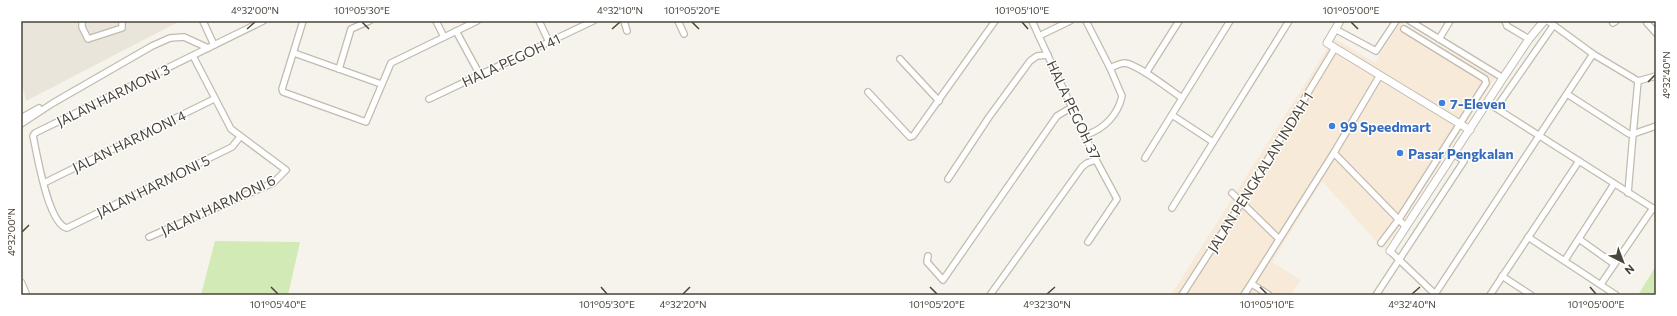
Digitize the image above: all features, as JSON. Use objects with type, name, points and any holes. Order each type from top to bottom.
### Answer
[{"type":"street","points":[[82,21],[82,27],[88,39],[122,28],[122,21]]},
{"type":"street","points":[[202,21],[214,45]]},
{"type":"street","name":"JALAN HARMONI 3","points":[[44,183],[33,135],[263,21]]},
{"type":"street","points":[[303,21],[282,89],[285,94],[366,122],[376,102],[381,84],[391,63],[477,21]]},
{"type":"street","points":[[339,68],[351,29],[369,21]]},
{"type":"street","points":[[436,21],[444,37]]},
{"type":"street","points":[[539,21],[549,42]]},
{"type":"street","name":"HALA PEGOH 41","points":[[430,99],[593,21]]},
{"type":"street","points":[[624,21],[628,31]]},
{"type":"street","points":[[678,21],[684,34]]},
{"type":"street","points":[[868,92],[910,137],[939,101],[995,21]]},
{"type":"street","name":"HALA PEGOH 37","points":[[1032,21],[1086,135],[1096,160],[1117,199],[1088,242]]},
{"type":"street","points":[[1039,36],[1070,21]]},
{"type":"street","points":[[1086,21],[1110,68],[1122,96],[1113,116],[1103,126],[1086,135]]},
{"type":"street","points":[[1146,73],[1179,21]]},
{"type":"street","points":[[1145,158],[1230,21]]},
{"type":"street","points":[[1172,208],[1289,21]]},
{"type":"street","points":[[1340,21],[1327,43],[1470,130]]},
{"type":"street","points":[[1335,29],[1376,51],[1396,21]]},
{"type":"street","points":[[1410,21],[1503,78]]},
{"type":"street","points":[[1439,39],[1450,21]]},
{"type":"street","points":[[1505,21],[1507,26],[1529,39]]},
{"type":"street","points":[[1544,21],[1529,39],[1390,251],[1436,294],[1593,54]]},
{"type":"street","points":[[1548,21],[1593,54],[1638,81],[1656,76]]},
{"type":"street","points":[[1647,23],[1656,32]]},
{"type":"street","points":[[1412,33],[1416,25]]},
{"type":"street","points":[[1496,108],[1553,26]]},
{"type":"street","points":[[1381,243],[1399,219],[1486,83],[1486,80],[1404,29]]},
{"type":"street","points":[[456,31],[480,75]]},
{"type":"street","points":[[21,124],[49,105],[152,46],[170,38],[184,36],[208,48]]},
{"type":"street","name":"JALAN PENGKALAN INDAH 1","points":[[1182,295],[1242,202],[1335,48]]},
{"type":"street","points":[[294,52],[381,84]]},
{"type":"street","points":[[948,179],[989,117],[1030,61],[1037,56],[1048,55]]},
{"type":"street","points":[[193,56],[214,99],[231,129],[240,137]]},
{"type":"street","points":[[900,59],[939,101]]},
{"type":"street","points":[[1110,68],[1123,63],[1128,64],[1146,73],[1182,98]]},
{"type":"street","points":[[1244,295],[1334,153],[1380,75]]},
{"type":"street","points":[[1628,192],[1638,81]]},
{"type":"street","points":[[1566,94],[1629,134],[1656,126]]},
{"type":"street","name":"JALAN HARMONI 4","points":[[44,183],[214,99]]},
{"type":"street","points":[[1488,103],[1654,209],[1601,284]]},
{"type":"street","points":[[21,118],[38,108],[49,105]]},
{"type":"street","points":[[928,256],[927,262],[943,280],[1057,116],[1072,107]]},
{"type":"street","points":[[1172,115],[1213,142]]},
{"type":"street","name":"JALAN HARMONI 6","points":[[149,237],[273,183],[286,170],[240,137]]},
{"type":"street","name":"JALAN HARMONI 5","points":[[44,183],[51,208],[62,227],[67,228],[232,147],[240,137]]},
{"type":"street","points":[[1334,153],[1406,227]]},
{"type":"street","points":[[1376,295],[1464,161],[1454,154]]},
{"type":"street","points":[[990,295],[1082,167],[1087,163],[1096,160]]},
{"type":"street","points":[[1490,295],[1579,161]]},
{"type":"street","points":[[1565,260],[1614,184]]},
{"type":"street","points":[[1232,193],[1279,239]]},
{"type":"street","points":[[1528,237],[1616,295]]},
{"type":"street","points":[[1579,239],[1614,264]]},
{"type":"street","points":[[1502,276],[1531,295]]},
{"type":"street","points":[[21,283],[26,295]]},
{"type":"street","points":[[1252,284],[1269,295]]},
{"type":"shaded area","points":[[21,21],[180,21],[26,101],[21,78]]},
{"type":"shaded area","points":[[1400,22],[1495,78],[1384,250],[1322,181],[1272,262],[1301,280],[1290,295],[1257,295],[1253,293],[1252,295],[1171,295],[1334,38],[1375,63]]},
{"type":"green space","points":[[215,241],[300,242],[288,295],[201,295]]},
{"type":"green space","points":[[1656,266],[1656,295],[1638,295]]},
{"type":"place","name":"7-Eleven","points":[[1442,103]]},
{"type":"place","name":"99 Speedmart","points":[[1332,126]]},
{"type":"place","name":"Pasar Pengkalan","points":[[1400,153]]}]
